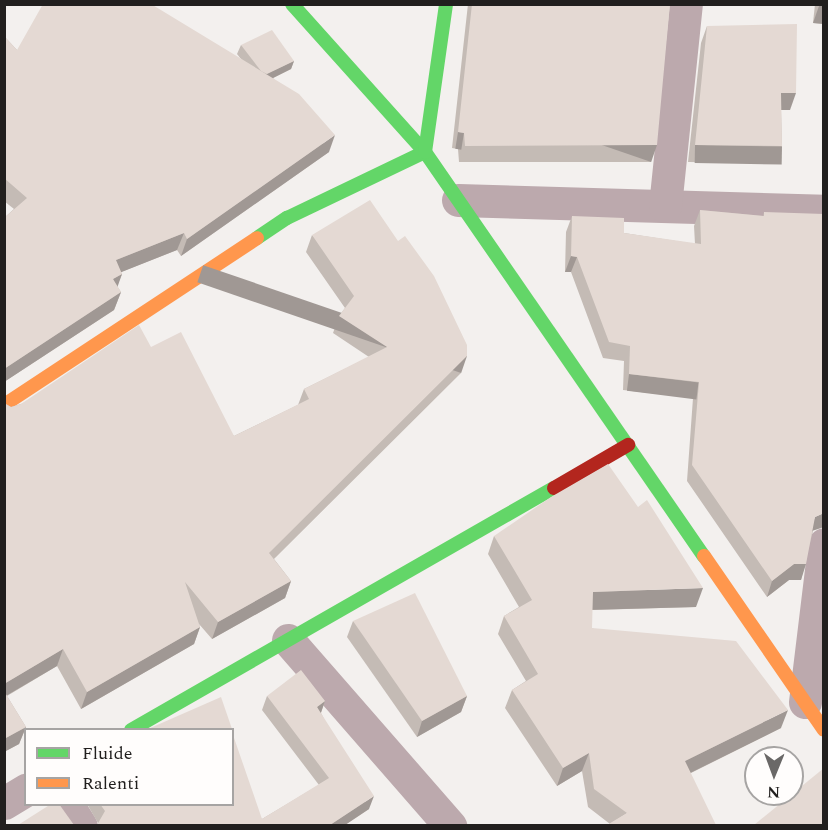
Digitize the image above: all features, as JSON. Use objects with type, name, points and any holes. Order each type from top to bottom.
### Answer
[{"type":"street","points":[[292,4],[425,152],[824,730]]},
{"type":"street","points":[[425,152],[446,4]]},
{"type":"street","points":[[664,206],[686,4]]},
{"type":"street","points":[[4,405],[287,218],[425,152]]},
{"type":"street","points":[[458,200],[824,211]]},
{"type":"street","points":[[133,728],[628,446]]},
{"type":"street","points":[[806,702],[824,544]]},
{"type":"street","points":[[288,640],[450,825]]},
{"type":"street","points":[[4,803],[24,791]]},
{"type":"street","points":[[68,806],[81,825]]},
{"type":"building","points":[[43,4],[151,4],[299,94],[335,135],[187,239],[184,233],[116,260],[122,274],[113,279],[121,292],[4,369],[4,218],[27,198],[4,178],[4,36],[17,50]]},
{"type":"building","points":[[472,4],[670,4],[657,145],[465,146],[464,133],[458,132]]},
{"type":"building","points":[[797,24],[796,93],[781,93],[782,146],[695,145],[707,26]]},
{"type":"building","points":[[272,30],[294,61],[267,74],[261,71],[241,45]]},
{"type":"building","points":[[370,200],[398,241],[405,236],[434,276],[467,345],[467,356],[269,553],[291,581],[218,622],[185,582],[200,627],[87,692],[63,649],[4,684],[4,403],[11,407],[21,404],[139,325],[151,347],[181,332],[234,436],[309,399],[304,389],[387,347],[339,316],[354,296],[312,235]]},
{"type":"building","points":[[700,210],[764,216],[764,212],[824,214],[824,513],[815,517],[806,564],[794,564],[772,581],[692,465],[699,382],[629,374],[630,346],[609,342],[577,257],[571,256],[572,216],[624,218],[624,233],[701,244]]},
{"type":"building","points":[[608,464],[638,507],[647,500],[703,588],[593,592],[592,628],[736,641],[788,710],[685,761],[716,825],[607,825],[627,813],[594,789],[589,753],[563,768],[512,690],[538,674],[504,616],[532,600],[494,536],[551,497]]},
{"type":"building","points":[[415,593],[467,696],[422,721],[353,621]]},
{"type":"building","points":[[301,670],[325,701],[317,707],[374,796],[330,825],[97,825],[105,811],[101,806],[234,806],[234,738],[262,819],[329,778],[267,696]]},
{"type":"building","points":[[4,691],[26,727],[4,739]]},
{"type":"building","points":[[221,697],[232,728],[150,728]]},
{"type":"building","points":[[824,768],[824,824],[754,825],[777,806],[804,806],[804,784]]},
{"type":"building","points":[[48,806],[60,806],[74,825],[18,825]]},
{"type":"traffic: fast","points":[[292,4],[425,152],[704,556]]},
{"type":"traffic: fast","points":[[257,238],[287,218],[425,152],[446,4]]},
{"type":"traffic: fast","points":[[134,728],[554,488]]},
{"type":"traffic: slow","points":[[4,405],[257,238]]},
{"type":"traffic: slow","points":[[704,556],[824,730]]},
{"type":"traffic: jam","points":[[554,488],[628,445]]}]
